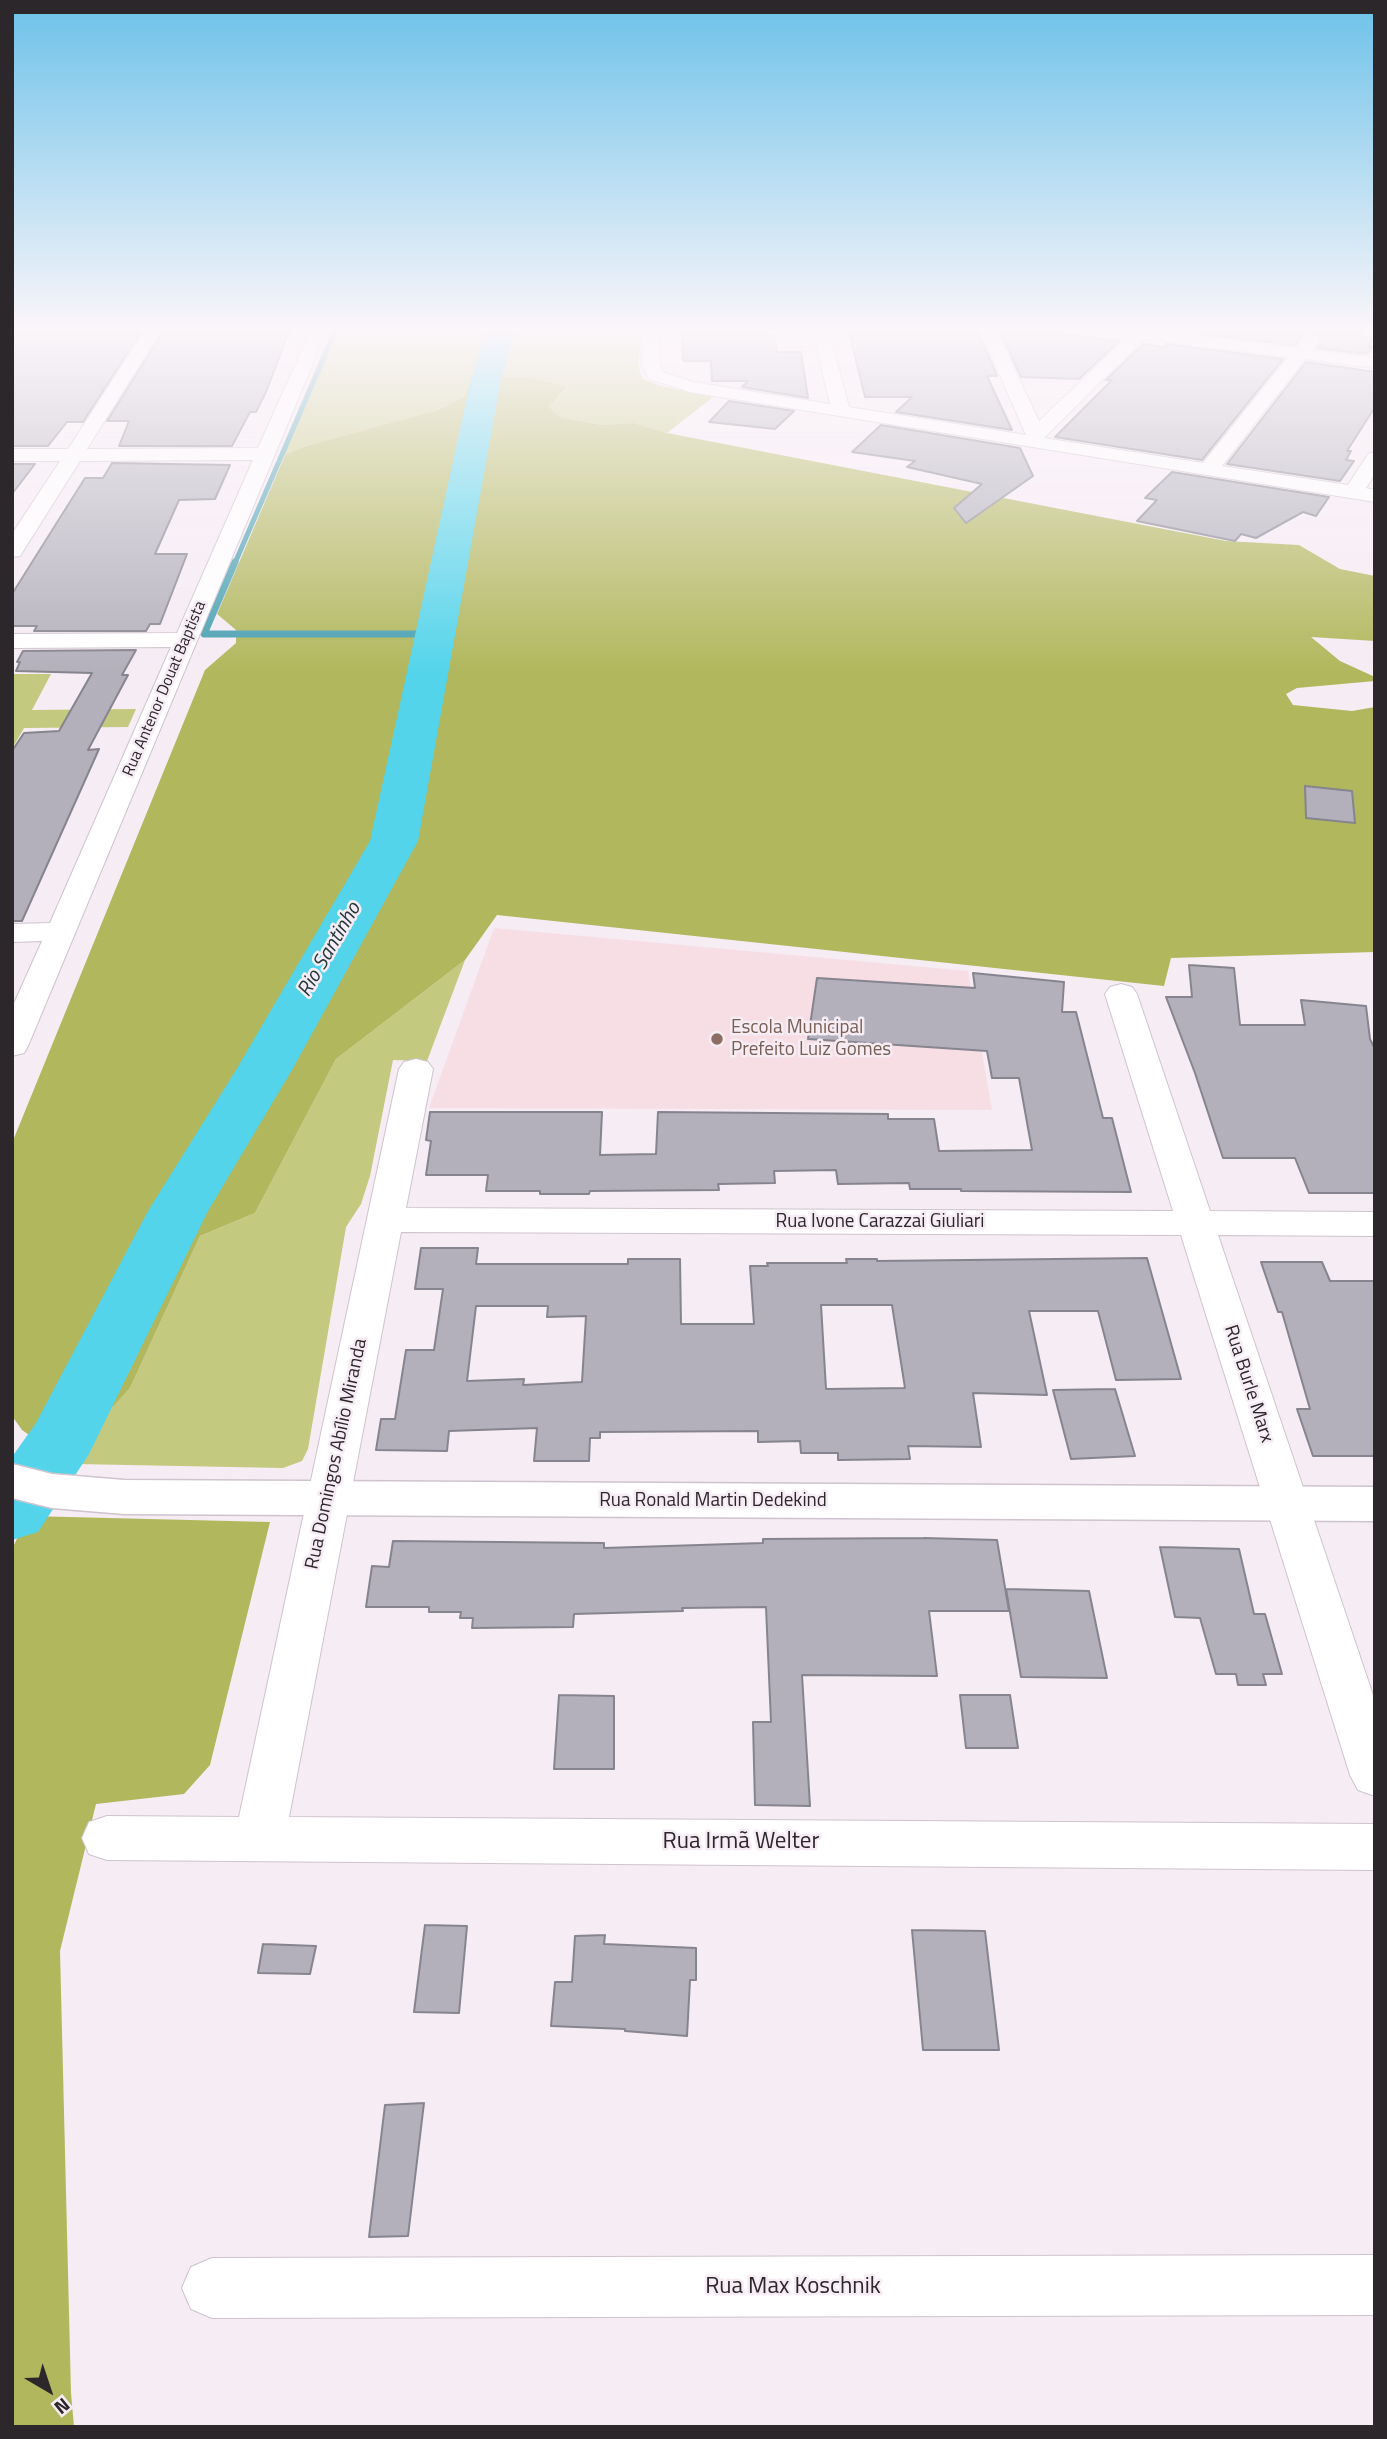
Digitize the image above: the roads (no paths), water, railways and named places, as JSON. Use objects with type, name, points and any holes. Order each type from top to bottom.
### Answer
[{"type":"street","points":[[12,551],[80,446]]},
{"type":"street","name":"Rua Antenor Douat Baptista","points":[[12,1046],[269,446]]},
{"type":"street","points":[[1076,446],[1375,496]]},
{"type":"street","points":[[1208,470],[1227,446]]},
{"type":"street","points":[[12,455],[266,454]]},
{"type":"street","points":[[1353,493],[1375,458]]},
{"type":"street","points":[[12,641],[186,640]]},
{"type":"street","points":[[12,933],[61,932]]},
{"type":"street","name":"Rua Burle Marx","points":[[1121,994],[1375,1775]]},
{"type":"street","name":"Rua Domingos Abílio Miranda","points":[[259,1839],[416,1069]]},
{"type":"street","name":"Rua Ivone Carazzai Giuliari","points":[[385,1220],[1375,1224]]},
{"type":"street","name":"Rua Ronald Martin Dedekind","points":[[27,1485],[124,1497],[1375,1504]]},
{"type":"street","name":"Rua Irmã Welter","points":[[107,1838],[1375,1847]]},
{"type":"street","name":"Rua Max Koschnik","points":[[212,2288],[1375,2285]]},
{"type":"waterway","points":[[235,563],[286,446]]},
{"type":"waterway","name":"Rio Santinho","points":[[12,1513],[64,1436],[178,1211],[264,1070],[394,841],[473,446]]},
{"type":"waterway","points":[[235,562],[204,634],[436,634]]},
{"type":"place","name":"Escola Municipal Prefeito Luiz Gomes","points":[[717,1039]]}]
